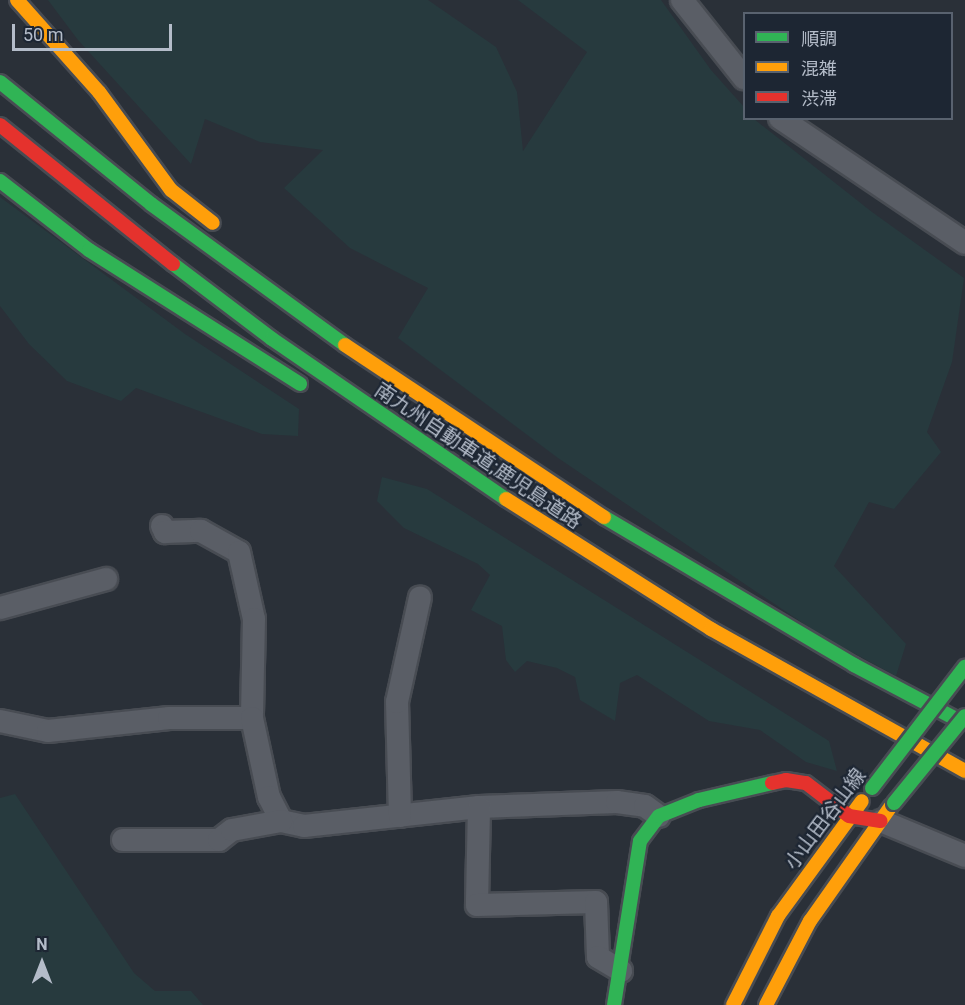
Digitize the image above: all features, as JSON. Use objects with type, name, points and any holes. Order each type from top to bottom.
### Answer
[{"type":"main road","points":[[17,0],[99,92],[171,190],[227,234]]},
{"type":"main road","name":"南九州自動車道;鹿児島道路","points":[[0,82],[142,196],[294,311],[470,429],[613,523],[854,664],[965,723]]},
{"type":"main road","name":"南九州自動車道;鹿児島道路","points":[[0,125],[124,227],[263,332],[448,462],[593,556],[830,698],[965,771]]},
{"type":"main road","points":[[0,182],[89,250],[311,391]]},
{"type":"main road","points":[[302,294],[470,429]]},
{"type":"main road","points":[[494,510],[643,600],[830,698]]},
{"type":"main road","name":"小山田谷山線","points":[[733,1005],[778,916],[849,816],[965,667]]},
{"type":"main road","points":[[766,1005],[810,921],[887,812],[965,716]]},
{"type":"main road","points":[[614,1005],[640,841],[659,816],[699,800],[786,780],[806,783],[849,816],[887,812]]},
{"type":"street","points":[[682,0],[743,77]]},
{"type":"street","points":[[783,120],[965,243]]},
{"type":"street","points":[[162,526],[165,532],[201,531],[239,552],[254,619],[252,718],[269,797],[281,821]]},
{"type":"street","points":[[0,608],[106,579]]},
{"type":"street","points":[[400,816],[397,702],[420,597]]},
{"type":"street","points":[[0,721],[48,731],[169,718],[252,718]]},
{"type":"street","points":[[123,840],[219,840],[232,830],[281,821],[304,826],[479,807],[618,802],[645,806],[659,816]]},
{"type":"street","points":[[479,807],[477,905],[596,902],[598,957],[621,971]]},
{"type":"street","points":[[887,812],[965,856]]},
{"type":"green space","points":[[48,0],[428,0],[496,47],[517,92],[523,151],[587,52],[518,0],[661,0],[711,70],[743,106],[743,120],[755,120],[872,212],[964,278],[952,362],[927,432],[941,452],[894,509],[869,502],[834,566],[906,644],[896,676],[822,636],[558,458],[398,338],[428,288],[350,248],[284,188],[323,150],[260,142],[205,119],[191,164],[78,40]]},
{"type":"green space","points":[[0,197],[185,334],[299,409],[298,436],[262,434],[136,388],[121,401],[67,381],[29,344],[0,306]]},
{"type":"green space","points":[[382,477],[427,489],[829,741],[837,771],[806,762],[760,730],[709,721],[637,675],[620,683],[615,721],[580,700],[575,677],[557,668],[527,661],[515,672],[506,660],[502,626],[471,610],[490,575],[478,564],[404,528],[377,501]]},
{"type":"green space","points":[[15,794],[134,973],[155,991],[191,991],[203,1005],[0,1005],[0,798]]},
{"type":"traffic: fast","points":[[0,82],[151,204],[345,345]]},
{"type":"traffic: fast","points":[[0,181],[89,250],[300,384]]},
{"type":"traffic: fast","points":[[173,264],[272,339],[506,499]]},
{"type":"traffic: fast","points":[[604,517],[854,665],[958,720]]},
{"type":"traffic: fast","points":[[872,788],[965,667]]},
{"type":"traffic: fast","points":[[894,803],[965,716]]},
{"type":"traffic: fast","points":[[614,1005],[640,841],[659,816],[699,800],[772,783]]},
{"type":"traffic: slow","points":[[17,0],[99,92],[171,190],[213,223]]},
{"type":"traffic: slow","points":[[345,345],[604,517]]},
{"type":"traffic: slow","points":[[506,499],[711,629],[965,771]]},
{"type":"traffic: slow","points":[[733,1005],[778,916],[862,801]]},
{"type":"traffic: slow","points":[[766,1005],[810,921],[891,806]]},
{"type":"traffic: jam","points":[[0,125],[173,264]]},
{"type":"traffic: jam","points":[[772,783],[786,780],[806,783],[849,816],[881,821]]}]
